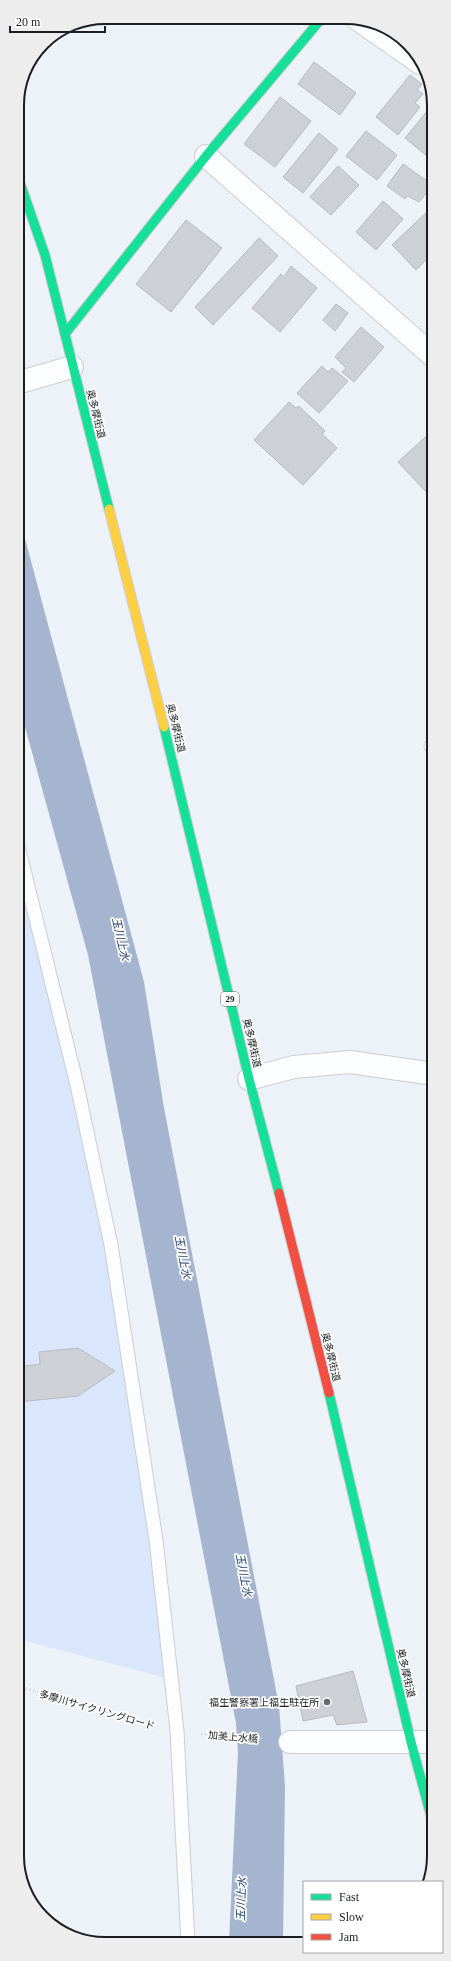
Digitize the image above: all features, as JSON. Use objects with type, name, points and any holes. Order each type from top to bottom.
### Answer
[{"type":"main road","points":[[65,334],[206,156],[317,24]]},
{"type":"main road","name":"奥多摩街道","points":[[24,194],[45,255],[72,367],[177,778],[249,1079],[318,1346],[411,1742],[427,1801]]},
{"type":"street","points":[[370,28],[411,56]]},
{"type":"street","points":[[206,156],[427,351]]},
{"type":"street","points":[[24,381],[72,367]]},
{"type":"street","points":[[249,1079],[294,1067],[350,1062],[427,1073]]},
{"type":"street","points":[[290,1742],[427,1742]]},
{"type":"lane","points":[[24,870],[77,1085],[112,1245],[156,1540],[177,1731],[188,1937]]},
{"type":"path","name":"多摩川サイクリングロード","points":[[24,1688],[139,1723],[177,1731]]},
{"type":"path","name":"加美上水橋","points":[[177,1731],[290,1742]]},
{"type":"shaded area","points":[[24,872],[111,1245],[170,1679],[24,1641]]},
{"type":"water","name":"玉川上水","points":[[24,535],[144,982],[164,1108],[279,1706],[285,1786],[283,1937],[229,1937],[238,1752],[236,1723],[88,955],[24,723]]},
{"type":"building","points":[[314,62],[356,93],[340,115],[298,84]]},
{"type":"building","points":[[410,75],[422,84],[417,90],[423,94],[415,103],[420,107],[398,135],[376,117]]},
{"type":"building","points":[[280,97],[311,121],[275,167],[244,144]]},
{"type":"building","points":[[427,111],[427,156],[405,138]]},
{"type":"building","points":[[366,131],[397,155],[377,180],[346,156]]},
{"type":"building","points":[[319,133],[338,149],[303,193],[283,177]]},
{"type":"building","points":[[403,164],[427,181],[427,192],[419,202],[408,196],[405,199],[387,186]]},
{"type":"building","points":[[338,166],[359,185],[331,215],[310,197]]},
{"type":"building","points":[[383,201],[403,219],[376,250],[356,232]]},
{"type":"building","points":[[427,212],[427,259],[416,270],[392,245]]},
{"type":"building","points":[[186,220],[222,248],[171,312],[136,284]]},
{"type":"building","points":[[259,238],[278,256],[213,325],[195,307]]},
{"type":"building","points":[[291,266],[317,288],[280,332],[252,308],[281,274],[284,277]]},
{"type":"building","points":[[336,304],[348,313],[335,331],[323,320]]},
{"type":"building","points":[[361,327],[384,347],[354,382],[342,372],[346,368],[335,357]]},
{"type":"building","points":[[322,366],[328,372],[332,368],[348,381],[319,413],[297,393]]},
{"type":"building","points":[[289,402],[296,408],[299,406],[325,431],[322,434],[337,448],[303,485],[254,440]]},
{"type":"building","points":[[427,435],[427,493],[398,462]]},
{"type":"building","points":[[78,1348],[115,1371],[78,1396],[24,1401],[24,1366],[40,1364],[39,1352]]},
{"type":"building","points":[[353,1671],[367,1722],[337,1725],[333,1715],[303,1721],[296,1686]]},
{"type":"traffic: fast","points":[[65,334],[206,156],[317,24]]},
{"type":"traffic: fast","points":[[24,194],[45,255],[109,509]]},
{"type":"traffic: fast","points":[[164,727],[249,1079],[279,1193]]},
{"type":"traffic: fast","points":[[329,1393],[411,1742],[427,1801]]},
{"type":"traffic: slow","points":[[109,509],[164,727]]},
{"type":"traffic: jam","points":[[279,1193],[329,1393]]},
{"type":"place","name":"福生警察署上福生駐在所","points":[[327,1702]]}]
